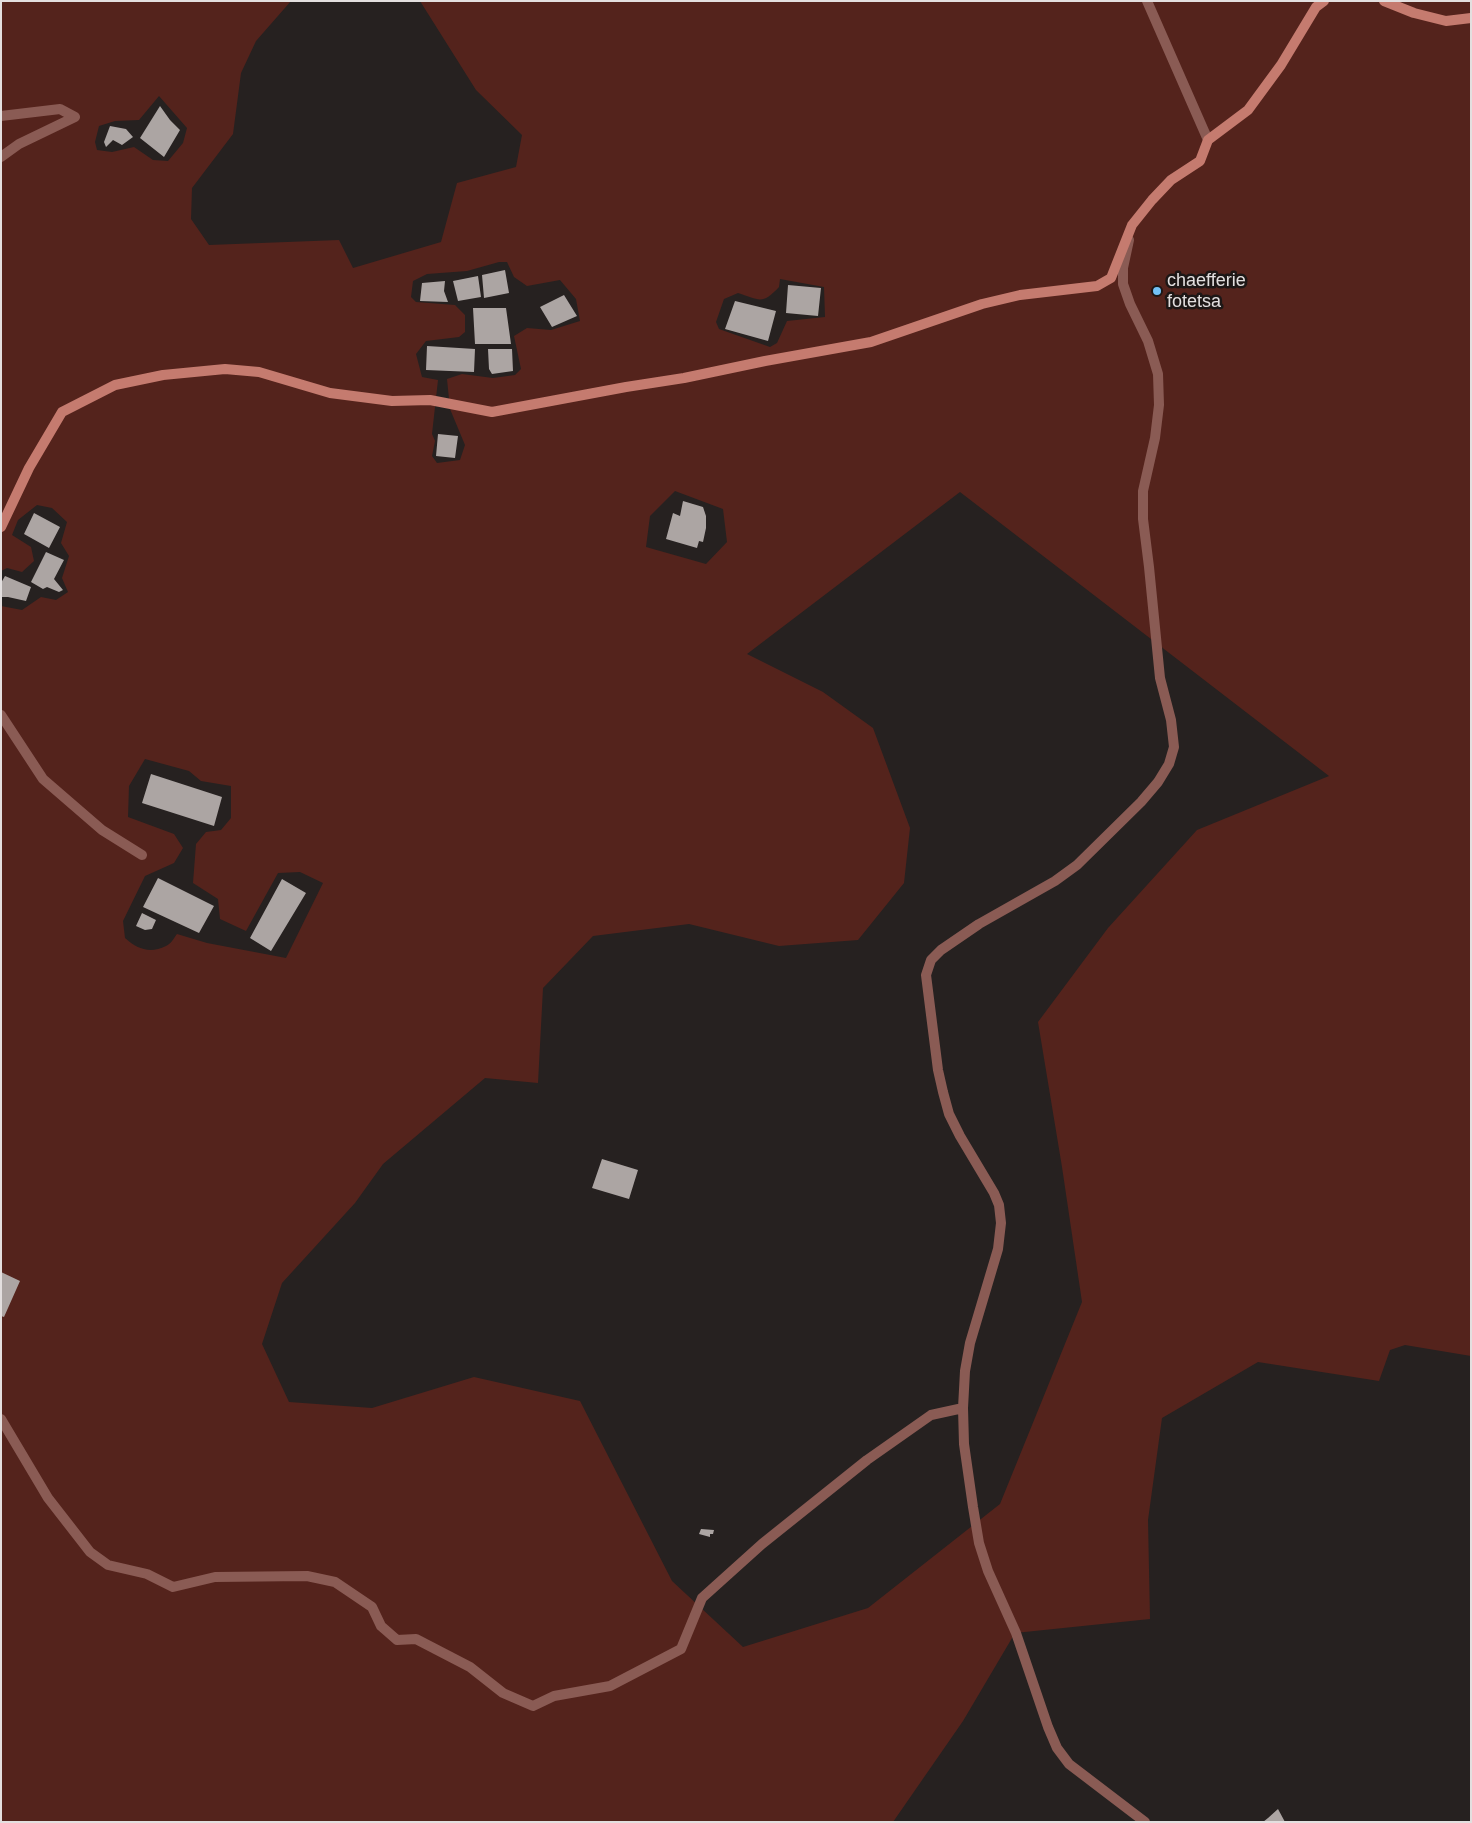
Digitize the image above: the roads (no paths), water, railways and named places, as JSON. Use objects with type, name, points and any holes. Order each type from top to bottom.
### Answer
[{"type":"street","points":[[1147,1],[1208,140]]},
{"type":"street","points":[[1,526],[29,468],[62,412],[115,386],[163,375],[225,369],[260,372],[330,393],[392,400],[430,400],[492,412],[871,342],[982,304],[1020,295],[1097,286],[1111,278],[1132,225],[1171,180],[1200,161],[1208,140],[1248,110],[1282,65],[1316,7],[1324,1]]},
{"type":"street","points":[[1384,1],[1414,13],[1446,21],[1471,18]]},
{"type":"street","points":[[1,116],[60,109],[75,117],[19,144],[1,157]]},
{"type":"street","points":[[1132,225],[1123,268],[1123,284],[1130,304],[1148,341],[1158,374],[1160,405],[1143,491],[1143,519],[1160,678],[1171,720],[1174,747],[1169,764],[1158,782],[1101,843],[1077,865],[1055,881],[979,924],[941,950],[931,960],[926,975],[938,1070],[949,1114],[994,1193],[999,1205],[1001,1223],[998,1249],[970,1343],[965,1370],[962,1408],[967,1462],[979,1543],[988,1571],[1016,1633],[1057,1748],[1069,1764],[1145,1822]]},
{"type":"street","points":[[1,715],[43,780],[102,830],[142,855]]},
{"type":"street","points":[[1,1419],[48,1498],[90,1552],[108,1565],[147,1574],[173,1587],[215,1577],[307,1576],[335,1582],[372,1607],[381,1626],[397,1640],[416,1639],[470,1666],[503,1694],[533,1706],[554,1696],[610,1686],[681,1649],[702,1598],[762,1544],[867,1460],[931,1415],[962,1408]]},
{"type":"place","name":"chaefferie fotetsa","points":[[1157,291]]}]
